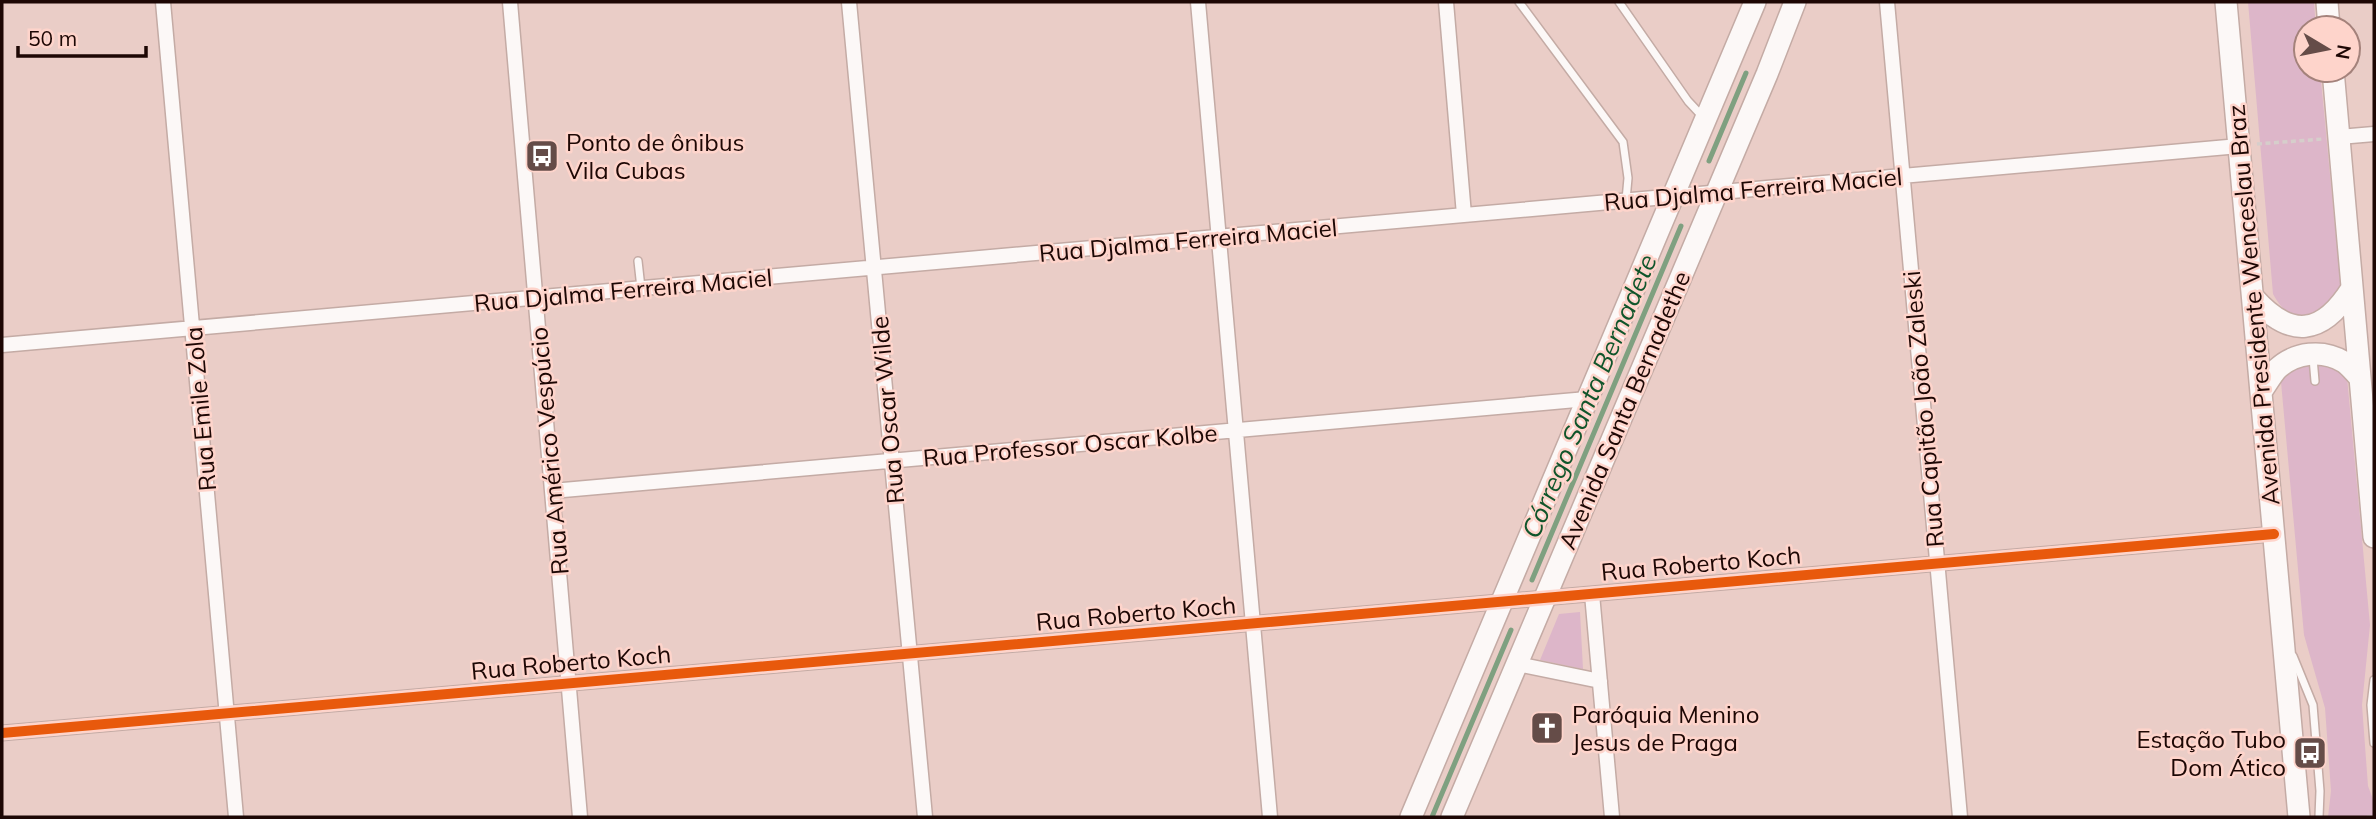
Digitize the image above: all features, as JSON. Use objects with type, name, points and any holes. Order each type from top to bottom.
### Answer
[{"type":"main road","name":"Avenida Santa Bernadethe","points":[[1411,817],[1755,2]]},
{"type":"main road","name":"Avenida Santa Bernadethe","points":[[1452,817],[1767,74],[1795,2]]},
{"type":"main road","name":"Avenida Presidente Wenceslau Braz","points":[[2226,2],[2299,817]]},
{"type":"main road","points":[[2334,84],[2374,529]]},
{"type":"main road","points":[[2253,297],[2279,322],[2297,326],[2314,324],[2340,308],[2353,288]]},
{"type":"main road","points":[[2261,392],[2277,370],[2294,357],[2313,354],[2328,355],[2345,363],[2360,378]]},
{"type":"street","name":"Rua Emile Zola","points":[[163,2],[236,817]]},
{"type":"street","name":"Rua Américo Vespúcio","points":[[510,2],[580,817]]},
{"type":"street","name":"Rua Oscar Wilde","points":[[849,2],[925,817]]},
{"type":"street","points":[[1198,2],[1270,817]]},
{"type":"street","points":[[1446,2],[1464,215]]},
{"type":"street","name":"Rua Capitão João Zaleski","points":[[1887,2],[1959,817]]},
{"type":"street","points":[[2339,137],[2374,134]]},
{"type":"street","name":"Rua Djalma Ferreira Maciel","points":[[2,345],[2239,146]]},
{"type":"street","name":"Rua Professor Oscar Kolbe","points":[[552,491],[1587,399]]},
{"type":"street","name":"Rua Roberto Koch","points":[[2,733],[2274,534]]},
{"type":"street","points":[[1592,594],[1612,817]]},
{"type":"street","points":[[1517,664],[1600,681]]},
{"type":"lane","points":[[1519,2],[1623,142],[1628,178],[1626,201]]},
{"type":"lane","points":[[1619,2],[1705,120]]},
{"type":"lane","points":[[638,261],[641,288]]},
{"type":"lane","points":[[2313,354],[2315,381]]},
{"type":"lane","points":[[2282,629],[2313,705],[2320,791],[2319,817]]},
{"type":"lane","points":[[2374,680],[2371,705],[2374,743]]},
{"type":"path","points":[[2239,146],[2339,137]]},
{"type":"path","points":[[2367,817],[2374,817]]},
{"type":"shaded area","points":[[2248,2],[2314,2],[2315,14],[2292,14],[2292,84],[2321,84],[2341,290],[2318,314],[2302,315],[2286,311],[2273,294]]},
{"type":"shaded area","points":[[2323,361],[2340,368],[2347,377],[2370,625],[2362,705],[2368,786],[2374,802],[2374,817],[2328,817],[2331,791],[2325,708],[2304,635],[2281,382],[2294,367]]},
{"type":"shaded area","points":[[1580,612],[1583,669],[1540,660],[1559,614]]},
{"type":"waterway","name":"Córrego Santa Bernadete","points":[[1709,161],[1746,73]]},
{"type":"waterway","name":"Córrego Santa Bernadete","points":[[1532,580],[1681,226]]},
{"type":"waterway","name":"Córrego Santa Bernadete","points":[[1432,817],[1511,630]]},
{"type":"cycle path","points":[[2,733],[2274,534]]},
{"type":"place","name":"Ponto de ônibus Vila Cubas","points":[[542,156]]},
{"type":"place","name":"Paróquia Menino Jesus de Praga","points":[[1547,728]]},
{"type":"place","name":"Estação Tubo Dom Ático","points":[[2310,753]]}]
